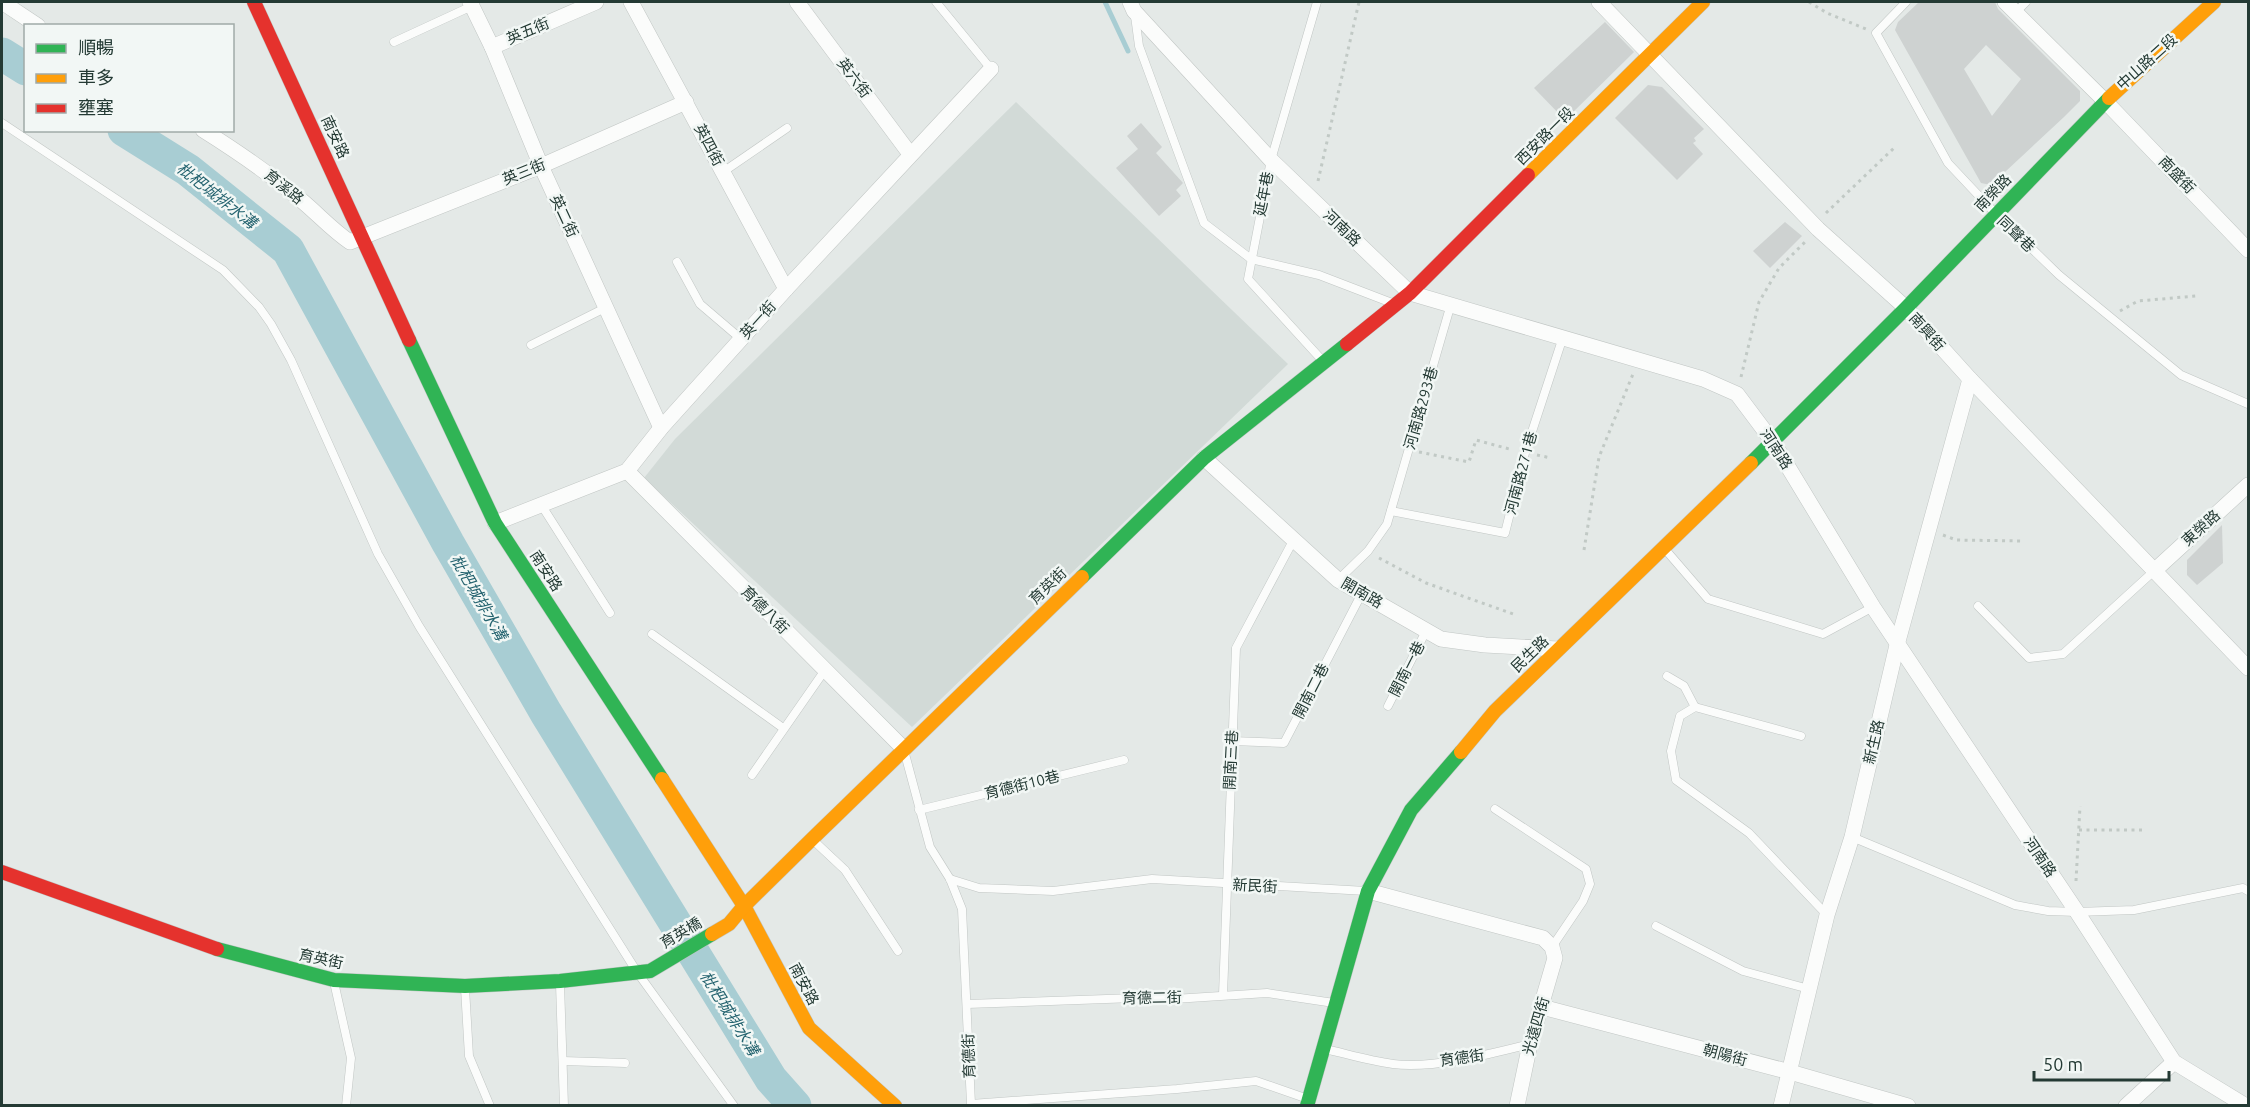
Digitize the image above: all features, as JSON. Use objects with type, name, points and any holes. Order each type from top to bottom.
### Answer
[{"type":"street","points":[[2,2],[35,24]]},
{"type":"street","name":"南安路","points":[[254,2],[348,204],[361,239],[495,523],[744,906],[808,1028],[895,1106]]},
{"type":"street","name":"英五街","points":[[492,47],[596,2]]},
{"type":"street","name":"英四街","points":[[631,2],[786,289]]},
{"type":"street","name":"英六街","points":[[797,2],[910,154]]},
{"type":"street","name":"南興街","points":[[1599,2],[1816,227],[1906,308],[1970,379],[2248,668]]},
{"type":"street","name":"西安路一段","points":[[1410,293],[1703,2]]},
{"type":"street","name":"中山路二段","points":[[2010,7],[2105,101],[2214,2]]},
{"type":"street","name":"英二街","points":[[471,4],[492,47],[541,166],[662,428]]},
{"type":"street","name":"河南路","points":[[1132,6],[1271,160],[1410,293],[1702,379],[1737,394],[1773,442],[1897,645],[2077,912],[2174,1062],[2246,1106]]},
{"type":"street","name":"英一街","points":[[495,523],[627,471],[662,428],[786,289],[991,69]]},
{"type":"street","name":"南榮路","points":[[1906,308],[2105,101]]},
{"type":"street","name":"南盛街","points":[[2105,101],[2248,250]]},
{"type":"street","name":"英三街","points":[[361,239],[541,166],[686,102]]},
{"type":"street","name":"育溪路","points":[[206,132],[255,163],[303,202],[333,231],[350,242],[361,239]]},
{"type":"street","name":"育英街","points":[[729,924],[744,906],[812,839],[1203,458],[1410,293]]},
{"type":"street","name":"民生路","points":[[1308,1103],[1368,891],[1411,810],[1495,711],[1773,442],[1906,308]]},
{"type":"street","name":"新生路","points":[[1781,1106],[1827,915],[1852,837],[1897,645],[1970,379]]},
{"type":"street","name":"開南路","points":[[1203,458],[1338,580],[1426,631],[1441,639],[1485,645],[1558,649]]},
{"type":"street","name":"育德八街","points":[[627,471],[904,749]]},
{"type":"street","name":"東榮路","points":[[2154,571],[2248,485]]},
{"type":"street","name":"育英街","points":[[2,872],[235,955],[334,980],[465,986],[560,981],[643,971]]},
{"type":"street","name":"新民街","points":[[1368,891],[1543,938],[1552,947]]},
{"type":"street","name":"育英橋","points":[[643,971],[729,924]]},
{"type":"street","name":"光遠四街","points":[[1517,1106],[1530,1044],[1555,958],[1552,947]]},
{"type":"street","name":"朝陽街","points":[[1542,1007],[1790,1072],[1908,1106]]},
{"type":"street","points":[[2126,1106],[2174,1062]]},
{"type":"lane","points":[[936,2],[991,69]]},
{"type":"lane","name":"延年巷","points":[[1317,2],[1271,160],[1248,279],[1324,363]]},
{"type":"lane","points":[[1876,33],[1906,2]]},
{"type":"lane","points":[[2010,7],[2026,2]]},
{"type":"lane","points":[[394,42],[471,4]]},
{"type":"lane","points":[[1132,6],[1139,46],[1204,223],[1251,259],[1318,275],[1397,304]]},
{"type":"lane","name":"同聲巷","points":[[1876,33],[1948,164],[1996,214],[2059,275],[2181,375],[2248,405]]},
{"type":"lane","points":[[2,123],[223,270],[242,287],[265,315],[291,360],[378,555],[419,626],[643,971],[734,1106]]},
{"type":"lane","points":[[723,172],[787,128]]},
{"type":"lane","points":[[677,262],[700,304],[741,339]]},
{"type":"lane","name":"河南路293巷","points":[[1338,580],[1368,551],[1387,524],[1451,304]]},
{"type":"lane","points":[[531,345],[607,307]]},
{"type":"lane","name":"河南路271巷","points":[[1391,511],[1505,533],[1525,453],[1563,337]]},
{"type":"lane","points":[[542,506],[610,613]]},
{"type":"lane","name":"開南三巷","points":[[1223,995],[1236,648],[1294,539]]},
{"type":"lane","points":[[1663,546],[1708,599],[1823,634],[1873,607]]},
{"type":"lane","points":[[1978,606],[2029,658],[2063,654],[2154,571]]},
{"type":"lane","name":"開南二巷","points":[[1232,741],[1284,743],[1362,593]]},
{"type":"lane","name":"開南一巷","points":[[1388,706],[1426,631]]},
{"type":"lane","points":[[652,634],[783,728]]},
{"type":"lane","points":[[752,775],[825,670]]},
{"type":"lane","points":[[1667,676],[1684,686],[1695,707]]},
{"type":"lane","points":[[1801,736],[1695,707],[1680,716],[1671,751],[1676,780],[1749,833],[1827,915]]},
{"type":"lane","name":"育德街","points":[[904,749],[930,848],[950,879],[962,909],[971,1104],[1256,1081],[1308,1103]]},
{"type":"lane","name":"育德街10巷","points":[[919,810],[1124,760]]},
{"type":"lane","points":[[1495,809],[1586,869],[1590,884],[1583,901],[1552,947]]},
{"type":"lane","points":[[1852,837],[2015,905],[2048,911],[2134,910],[2243,888],[2248,891]]},
{"type":"lane","points":[[812,839],[845,870],[898,951]]},
{"type":"lane","name":"新民街","points":[[950,879],[980,888],[1053,891],[1152,879],[1368,891]]},
{"type":"lane","points":[[1656,926],[1743,971],[1809,989]]},
{"type":"lane","points":[[334,980],[351,1058],[346,1106]]},
{"type":"lane","points":[[560,981],[564,1106]]},
{"type":"lane","points":[[465,986],[470,1056],[490,1106]]},
{"type":"lane","name":"育德二街","points":[[967,1004],[1162,997],[1174,999],[1266,993],[1336,1003]]},
{"type":"lane","name":"育德街","points":[[1322,1049],[1394,1064],[1458,1059],[1530,1044]]},
{"type":"lane","points":[[563,1061],[624,1063]]},
{"type":"path","points":[[1314,201],[1359,2]]},
{"type":"path","points":[[1809,2],[1827,13],[1876,33]]},
{"type":"path","points":[[1737,394],[1759,302],[1779,268],[1894,148]]},
{"type":"path","points":[[2108,317],[2138,302],[2196,296]]},
{"type":"path","points":[[1584,550],[1599,457],[1638,362]]},
{"type":"path","points":[[1408,449],[1470,462],[1476,440],[1551,458]]},
{"type":"path","points":[[1928,530],[1956,540],[2024,541]]},
{"type":"path","points":[[1368,551],[1426,583],[1516,615]]},
{"type":"path","points":[[2063,892],[2076,880],[2080,806]]},
{"type":"path","points":[[2079,830],[2145,830]]},
{"type":"shaded area","points":[[1016,102],[1288,364],[912,727],[644,478],[675,439]]},
{"type":"building","points":[[1919,2],[1995,2],[1998,9],[2080,91],[2080,101],[1991,185],[1981,183],[1895,30],[1898,22]],"holes":[[[1986,45],[2021,79],[1992,116],[1964,69]]]},
{"type":"building","points":[[1605,22],[1634,52],[1565,120],[1534,88]]},
{"type":"building","points":[[1648,85],[1662,87],[1704,129],[1694,138],[1696,141],[1693,143],[1703,154],[1677,180],[1615,118]]},
{"type":"building","points":[[1141,123],[1162,147],[1156,153],[1183,183],[1176,190],[1181,196],[1159,216],[1116,168],[1138,149],[1127,136]]},
{"type":"building","points":[[1785,222],[1802,236],[1770,268],[1753,251]]},
{"type":"building","points":[[2222,525],[2223,563],[2197,585],[2187,575],[2187,560]]},
{"type":"waterway","points":[[1105,2],[1128,51]]},
{"type":"waterway","name":"枇杷城排水溝","points":[[2,54],[24,68]]},
{"type":"waterway","name":"枇杷城排水溝","points":[[127,132],[188,170],[288,250],[448,543],[546,713],[771,1079],[795,1106]]},
{"type":"traffic: fast","points":[[1751,463],[1906,308],[2109,98]]},
{"type":"traffic: fast","points":[[409,340],[495,523],[662,779]]},
{"type":"traffic: fast","points":[[1082,577],[1204,458],[1347,344]]},
{"type":"traffic: fast","points":[[1307,1106],[1368,891],[1411,810],[1461,752]]},
{"type":"traffic: fast","points":[[217,949],[334,980],[465,986],[560,981],[650,971],[712,934]]},
{"type":"traffic: slow","points":[[1528,175],[1703,2]]},
{"type":"traffic: slow","points":[[2109,98],[2214,2]]},
{"type":"traffic: slow","points":[[1461,752],[1495,711],[1751,463]]},
{"type":"traffic: slow","points":[[712,934],[729,924],[744,906],[812,839],[1082,577]]},
{"type":"traffic: slow","points":[[662,779],[744,906],[809,1028],[895,1106]]},
{"type":"traffic: jam","points":[[254,2],[409,340]]},
{"type":"traffic: jam","points":[[1347,344],[1410,293],[1528,175]]},
{"type":"traffic: jam","points":[[2,872],[217,949]]}]
